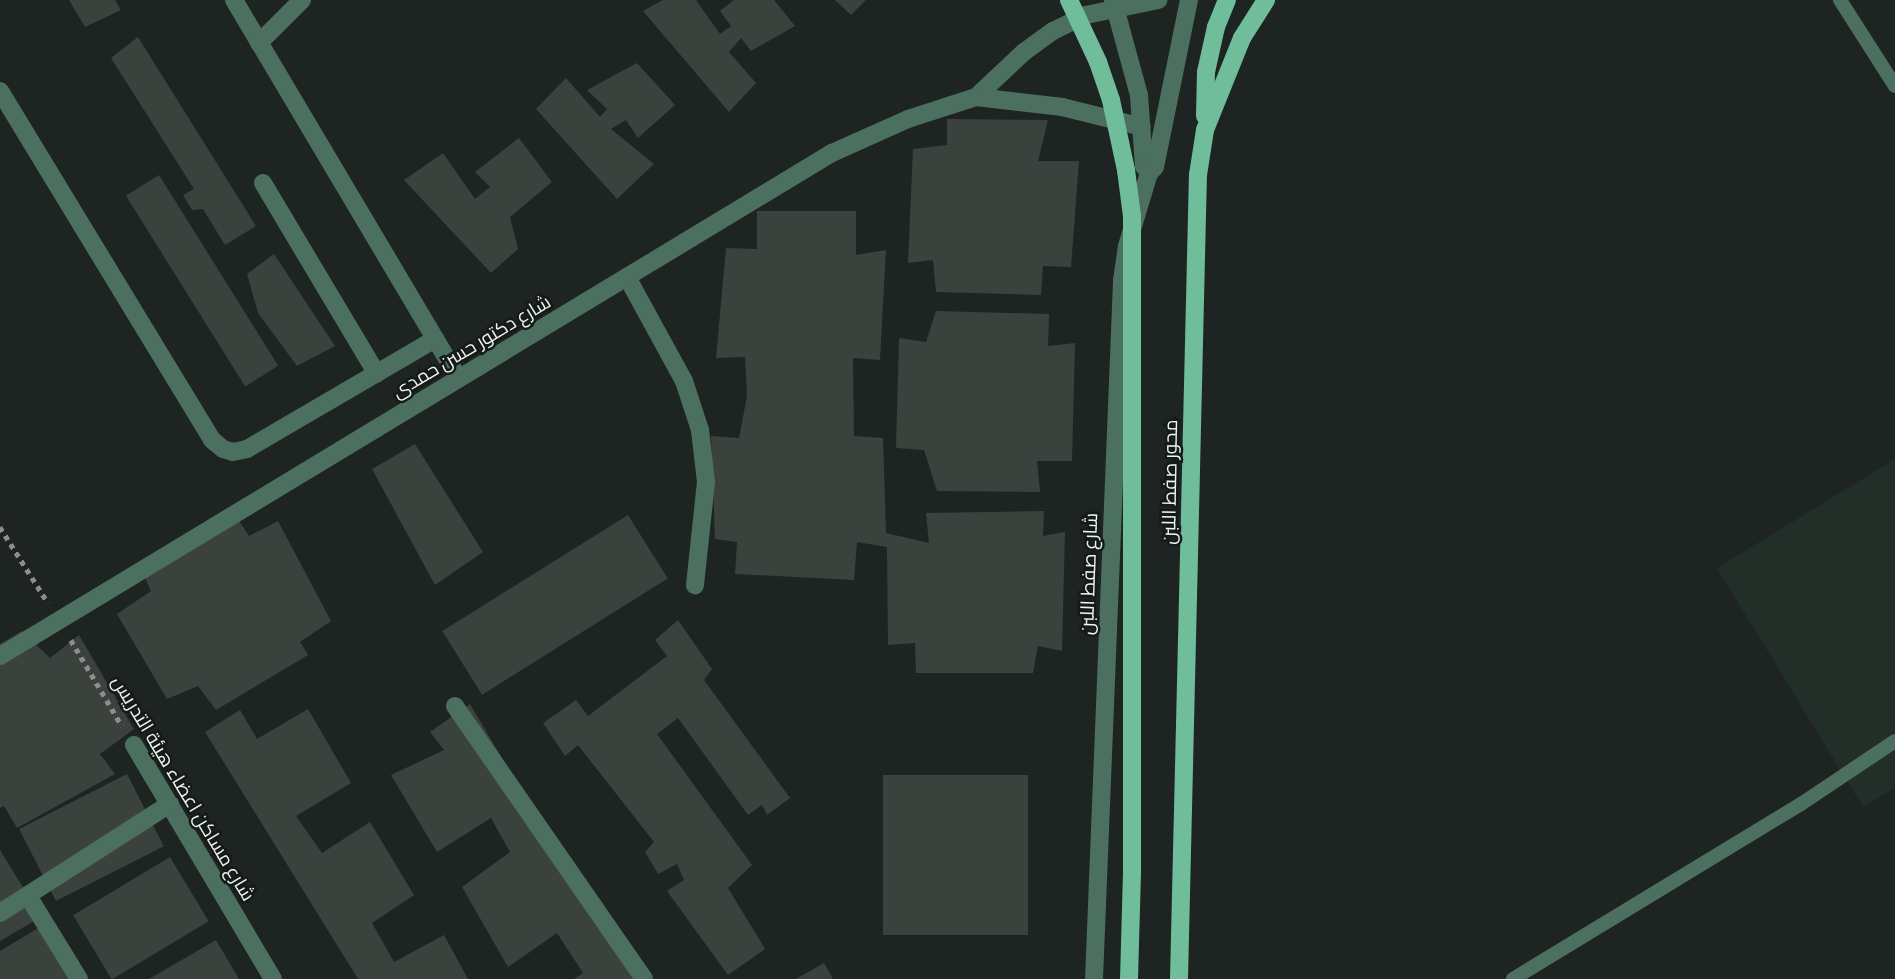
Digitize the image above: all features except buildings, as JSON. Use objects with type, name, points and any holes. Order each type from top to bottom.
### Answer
[{"type":"main road","name":"محور صفط اللبن","points":[[1069,0],[1098,62],[1111,100],[1126,170],[1132,216],[1132,872],[1129,979]]},
{"type":"main road","points":[[1205,130],[1206,72],[1216,27],[1227,0]]},
{"type":"main road","name":"محور صفط اللبن","points":[[1179,979],[1195,235],[1205,130],[1242,38],[1266,0]]},
{"type":"street","points":[[234,0],[458,378]]},
{"type":"street","points":[[259,43],[302,0]]},
{"type":"street","name":"شارع دكتور حسن حمدى","points":[[976,97],[1024,52],[1053,31],[1115,4],[1158,0]]},
{"type":"street","name":"شارع صفط اللبن","points":[[1094,979],[1120,298],[1125,255],[1149,173],[1155,167],[1189,0]]},
{"type":"street","name":"شارع صفط اللبن","points":[[1115,4],[1137,84],[1143,166],[1149,173]]},
{"type":"street","points":[[0,91],[212,440],[233,452],[247,449],[435,339]]},
{"type":"street","name":"شارع دكتور حسن حمدى","points":[[0,656],[832,153],[908,119],[976,97],[1062,107],[1142,127]]},
{"type":"street","points":[[263,183],[377,374]]},
{"type":"street","points":[[627,276],[684,381],[700,430],[706,482],[695,585]]},
{"type":"street","points":[[455,706],[644,979]]},
{"type":"street","name":"شارع مساكن اعضاء هيئة التدريس","points":[[134,745],[273,979]]},
{"type":"street","points":[[0,913],[170,804]]},
{"type":"street","points":[[28,895],[79,979]]},
{"type":"lane","points":[[1840,0],[1895,86]]},
{"type":"lane","points":[[1513,979],[1801,804],[1895,741]]},
{"type":"path","name":"شارع مساكن اعضاء هيئة التدريس","points":[[0,527],[134,745]]},
{"type":"shaded area","points":[[1895,459],[1895,788],[1863,807],[1717,568]]}]
